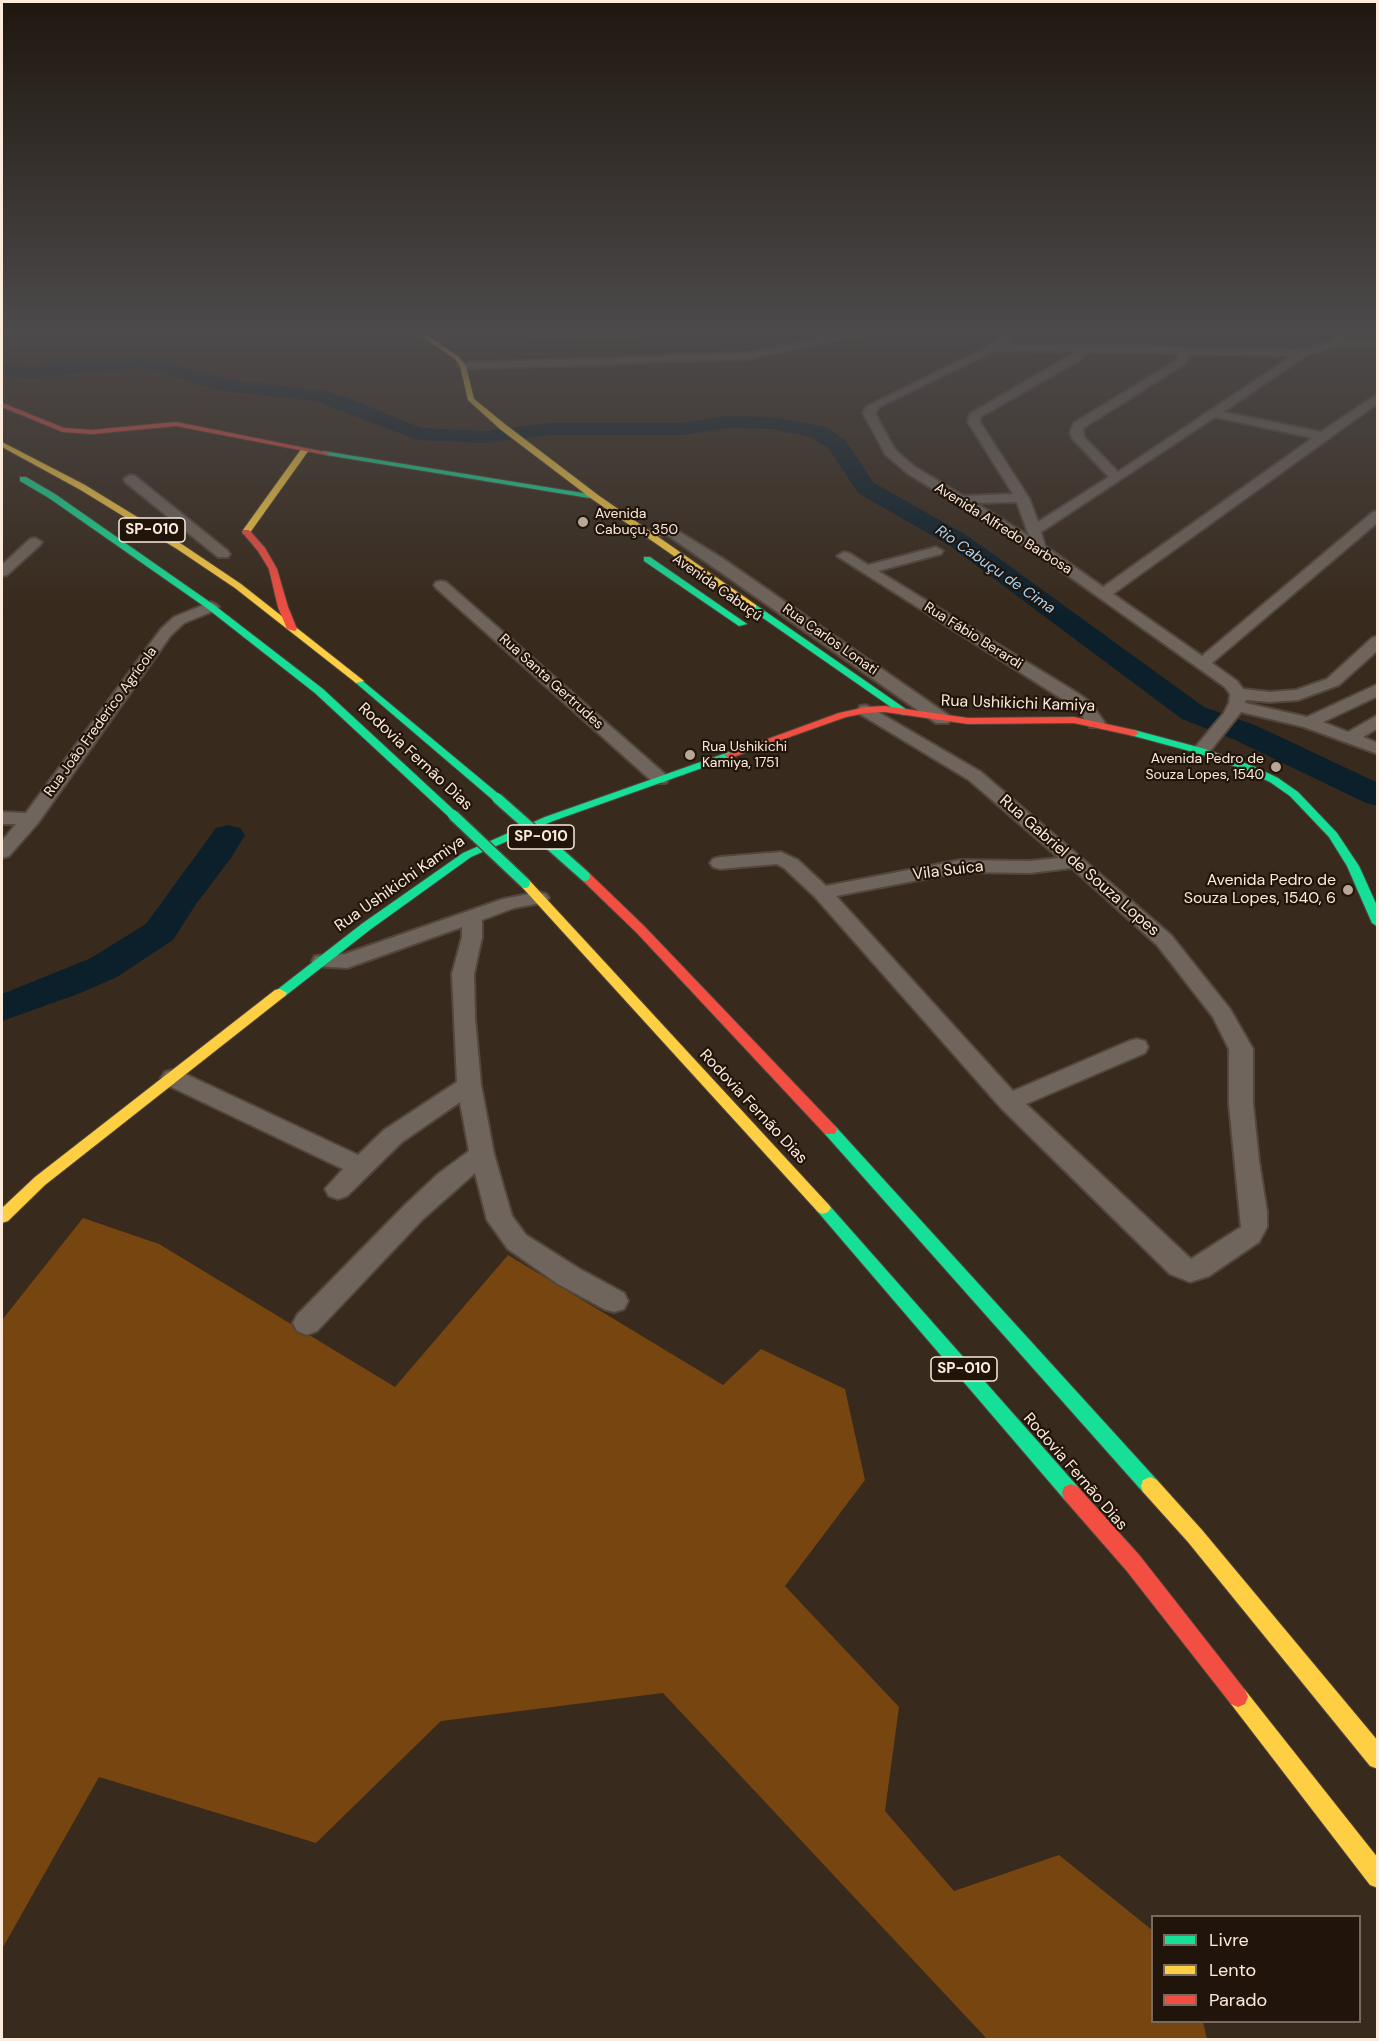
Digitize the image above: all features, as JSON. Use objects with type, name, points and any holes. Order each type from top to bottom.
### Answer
[{"type":"main road","points":[[51,426],[76,432],[148,426]]},
{"type":"main road","points":[[187,426],[305,450],[561,494],[595,497]]},
{"type":"main road","name":"Avenida Cabuçú","points":[[502,426],[554,468],[906,713]]},
{"type":"main road","name":"Rodovia Fernão Dias","points":[[2,444],[82,487],[180,547],[238,586],[356,679],[585,876],[648,937],[848,1148],[1195,1536],[1377,1758]]},
{"type":"main road","points":[[180,547],[233,550],[305,450]]},
{"type":"main road","points":[[554,468],[561,494],[574,507]]},
{"type":"main road","name":"Rodovia Fernão Dias","points":[[12,472],[52,496],[211,607],[319,691],[532,890],[794,1175],[1133,1563],[1377,1877]]},
{"type":"main road","points":[[592,512],[602,510],[608,505]]},
{"type":"main road","points":[[246,532],[262,550],[273,569],[292,630]]},
{"type":"main road","name":"Avenida Cabuçú","points":[[638,552],[757,635]]},
{"type":"main road","name":"Rua Ushikichi Kamiya","points":[[2,1217],[39,1181],[403,898],[467,855],[549,819],[843,716],[857,704],[942,719],[1096,723],[1201,751],[1249,768],[1274,780],[1311,808],[1344,850],[1377,923]]},
{"type":"street","name":"Avenida Alfredo Barbosa","points":[[876,426],[890,452],[910,470],[1040,549],[1231,684],[1235,705]]},
{"type":"street","points":[[977,426],[1022,498],[1040,549]]},
{"type":"street","points":[[1078,426],[1076,432],[1078,438],[1117,478]]},
{"type":"street","points":[[1035,530],[1196,426]]},
{"type":"street","points":[[1275,426],[1322,436]]},
{"type":"street","points":[[1103,594],[1336,426]]},
{"type":"street","points":[[130,479],[233,550]]},
{"type":"street","points":[[960,500],[1022,498]]},
{"type":"street","points":[[1203,663],[1377,515]]},
{"type":"street","name":"Rua Carlos Lonati","points":[[650,535],[668,530],[717,561],[942,719]]},
{"type":"street","points":[[2,572],[35,542]]},
{"type":"street","points":[[866,570],[936,551]]},
{"type":"street","name":"Rua Fábio Berardi","points":[[844,556],[1073,698],[1084,706],[1096,723]]},
{"type":"street","points":[[674,578],[717,561]]},
{"type":"street","name":"Rua Santa Gertrudes","points":[[441,585],[660,779]]},
{"type":"street","name":"Rua João Frederico Agrícola","points":[[2,852],[32,819],[166,632],[179,620],[211,607]]},
{"type":"street","points":[[1201,751],[1235,705],[1270,697],[1298,696],[1333,682],[1377,641]]},
{"type":"street","points":[[1309,723],[1377,689]]},
{"type":"street","name":"Rua Gabriel de Souza Lopes","points":[[857,704],[975,776],[1164,940],[1222,1014],[1241,1049],[1241,1104],[1254,1227],[1250,1235],[1241,1243],[1199,1268],[1190,1271],[1180,1266],[1009,1102]]},
{"type":"street","points":[[1235,705],[1309,723],[1351,737],[1377,749]]},
{"type":"street","points":[[1351,737],[1377,720]]},
{"type":"street","points":[[2,818],[32,819]]},
{"type":"street","points":[[720,862],[781,858],[792,864],[822,893],[1009,1102],[1137,1047]]},
{"type":"street","name":"Vila Suica","points":[[822,893],[960,866],[1030,867],[1076,862]]},
{"type":"street","points":[[323,961],[347,961],[510,903],[532,890]]},
{"type":"street","points":[[472,916],[472,937],[463,974],[469,1085],[495,1208],[505,1230],[517,1242],[542,1260],[614,1301]]},
{"type":"street","points":[[173,1078],[361,1167]]},
{"type":"street","points":[[338,1189],[408,1124],[469,1085]]},
{"type":"street","points":[[307,1323],[414,1212],[447,1181],[482,1154]]},
{"type":"shaded area","points":[[83,1218],[159,1244],[395,1387],[508,1255],[723,1385],[761,1349],[845,1389],[865,1480],[785,1586],[899,1707],[885,1811],[954,1891],[1059,1855],[1151,1929],[1151,2023],[1203,2023],[1207,2039],[987,2039],[663,1693],[441,1721],[316,1843],[99,1777],[2,1949],[2,1320]]},
{"type":"waterway","name":"Rio Cabuçu de Cima","points":[[399,426],[418,434],[486,437],[550,429],[683,429],[700,426]]},
{"type":"waterway","name":"Rio Cabuçu de Cima","points":[[789,426],[818,432],[837,445],[866,488],[959,541],[1193,713],[1246,733],[1378,796]]},
{"type":"waterway","points":[[2,1008],[103,968],[160,932],[180,900],[219,851],[228,835]]},
{"type":"traffic: fast","points":[[326,453],[589,496]]},
{"type":"traffic: fast","points":[[23,479],[52,496],[211,607],[319,691],[453,815]]},
{"type":"traffic: fast","points":[[647,559],[742,624]]},
{"type":"traffic: fast","points":[[753,607],[905,712]]},
{"type":"traffic: fast","points":[[359,681],[497,798]]},
{"type":"traffic: fast","points":[[1134,733],[1201,751],[1249,768],[1274,780],[1294,794],[1333,835],[1353,866],[1378,923]]},
{"type":"traffic: fast","points":[[280,993],[367,926],[467,855],[549,819],[729,755]]},
{"type":"traffic: fast","points":[[497,798],[585,876]]},
{"type":"traffic: fast","points":[[453,815],[525,883]]},
{"type":"traffic: fast","points":[[830,1130],[1150,1486]]},
{"type":"traffic: fast","points":[[823,1208],[1071,1493]]},
{"type":"traffic: slow","points":[[502,426],[595,497],[753,607]]},
{"type":"traffic: slow","points":[[2,444],[82,487],[180,547],[238,586],[359,681]]},
{"type":"traffic: slow","points":[[246,532],[305,450]]},
{"type":"traffic: slow","points":[[525,883],[823,1208]]},
{"type":"traffic: slow","points":[[2,1217],[40,1181],[280,993]]},
{"type":"traffic: slow","points":[[1150,1486],[1195,1536],[1378,1758]]},
{"type":"traffic: slow","points":[[1238,1697],[1378,1877]]},
{"type":"traffic: jam","points":[[54,426],[63,430],[92,432],[152,426]]},
{"type":"traffic: jam","points":[[188,426],[326,453]]},
{"type":"traffic: jam","points":[[246,532],[262,550],[273,569],[283,607],[292,629]]},
{"type":"traffic: jam","points":[[729,755],[843,715],[866,710],[885,709],[968,721],[1074,720],[1134,733]]},
{"type":"traffic: jam","points":[[585,876],[640,929],[830,1130]]},
{"type":"traffic: jam","points":[[1071,1493],[1133,1563],[1238,1697]]},
{"type":"place","name":"Avenida Cabuçu, 350","points":[[583,522]]},
{"type":"place","name":"Rua Ushikichi Kamiya, 1751","points":[[690,755]]},
{"type":"place","name":"Avenida Pedro de Souza Lopes, 1540","points":[[1276,767]]},
{"type":"place","name":"Avenida Pedro de Souza Lopes, 1540, 6","points":[[1348,890]]}]
